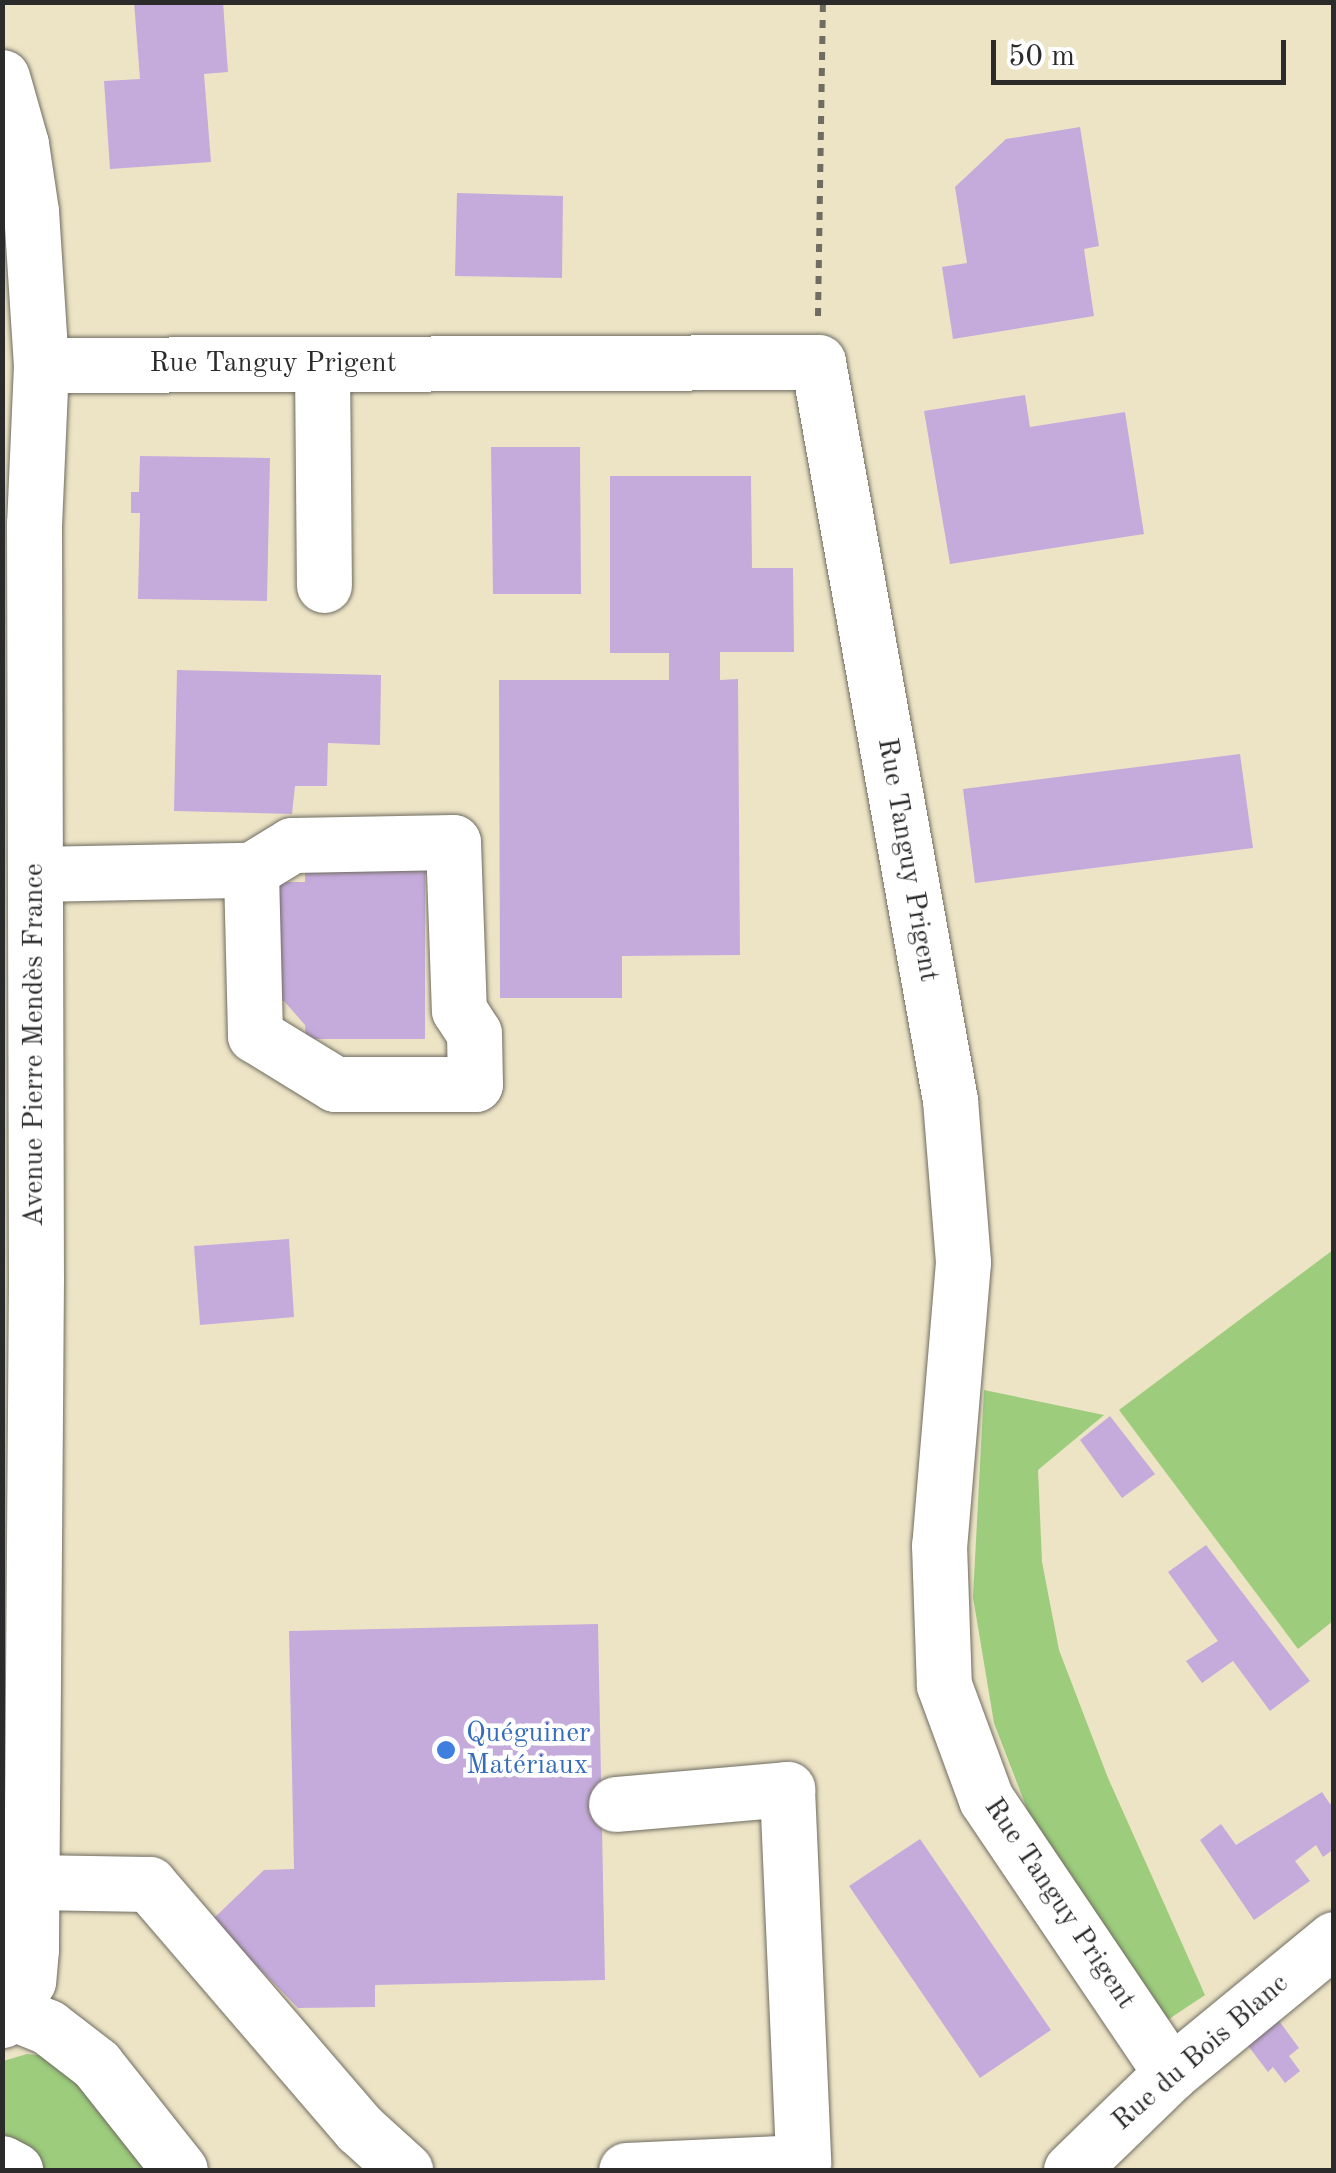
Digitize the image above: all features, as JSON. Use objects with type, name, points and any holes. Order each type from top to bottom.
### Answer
[{"type":"street","name":"Avenue Pierre Mendès France","points":[[2,76],[21,144],[17,212],[41,365],[18,544],[35,874],[19,1278],[18,1472],[32,1882],[28,1982],[7,2016]]},
{"type":"street","name":"Rue Tanguy Prigent","points":[[41,365],[818,362],[950,1100],[964,1262],[939,1545],[944,1685],[986,1798],[1171,2073]]},
{"type":"street","points":[[322,364],[324,584]]},
{"type":"street","points":[[35,874],[251,870],[292,845],[453,842],[459,1010],[474,1033],[475,1084],[335,1084],[255,1035],[251,870]]},
{"type":"street","points":[[616,1804],[787,1790],[803,2162],[626,2170]]},
{"type":"street","points":[[32,1882],[148,1884],[360,2129],[405,2170]]},
{"type":"street","name":"Rue du Bois Blanc","points":[[1071,2170],[1171,2073],[1334,1939]]},
{"type":"street","points":[[7,2016],[48,2027],[96,2064],[180,2170]]},
{"type":"street","points":[[2,2163],[15,2170]]},
{"type":"path","points":[[818,362],[822,2]]},
{"type":"green space","points":[[1333,1250],[1333,1621],[1298,1649],[1119,1410]]},
{"type":"green space","points":[[984,1390],[1104,1415],[1038,1470],[1042,1562],[1059,1650],[1108,1778],[1205,1995],[1163,2023],[1029,1814],[994,1723],[973,1597]]},
{"type":"green space","points":[[27,2054],[55,2057],[159,2170],[39,2170],[3,2148],[3,2061]]},
{"type":"building","points":[[134,2],[223,2],[228,72],[204,74],[211,162],[110,169],[104,81],[140,79]]},
{"type":"building","points":[[1080,127],[1099,246],[1084,249],[1094,316],[953,339],[942,267],[967,263],[955,187],[1006,139]]},
{"type":"building","points":[[457,193],[563,196],[562,278],[455,276]]},
{"type":"building","points":[[1025,395],[1030,427],[1125,412],[1144,534],[950,564],[924,411]]},
{"type":"building","points":[[491,447],[580,447],[581,594],[493,594]]},
{"type":"building","points":[[140,456],[270,458],[267,601],[138,599],[140,513],[131,513],[131,492],[139,492]]},
{"type":"building","points":[[610,476],[751,476],[752,568],[793,568],[794,652],[720,652],[720,680],[738,679],[740,955],[622,956],[622,998],[500,998],[499,680],[669,680],[669,653],[610,653]]},
{"type":"building","points":[[177,670],[381,675],[380,745],[328,743],[327,786],[295,786],[292,814],[174,811]]},
{"type":"building","points":[[1240,754],[1253,848],[975,883],[963,789]]},
{"type":"building","points":[[305,853],[425,853],[425,1039],[306,1039],[305,1025],[284,1001],[276,1001],[276,882],[305,882]]},
{"type":"building","points":[[289,1239],[294,1317],[200,1325],[194,1246]]},
{"type":"building","points":[[1110,1416],[1155,1474],[1122,1498],[1080,1440]]},
{"type":"building","points":[[1206,1545],[1310,1681],[1270,1711],[1233,1661],[1202,1683],[1186,1661],[1218,1641],[1168,1572]]},
{"type":"building","name":"Quéguiner Matériaux","points":[[598,1624],[605,1980],[375,1985],[375,2007],[298,2008],[212,1920],[264,1870],[294,1869],[289,1631]]},
{"type":"building","points":[[1322,1792],[1330,1804],[1334,1802],[1334,1849],[1323,1857],[1316,1845],[1295,1861],[1310,1881],[1254,1920],[1200,1840],[1221,1824],[1236,1845]]},
{"type":"building","points":[[920,1839],[1051,2030],[980,2078],[849,1886]]},
{"type":"building","points":[[1277,2018],[1299,2048],[1289,2056],[1300,2071],[1285,2083],[1273,2067],[1268,2072],[1246,2043]]},
{"type":"place","name":"Quéguiner Matériaux","points":[[446,1750]]}]
